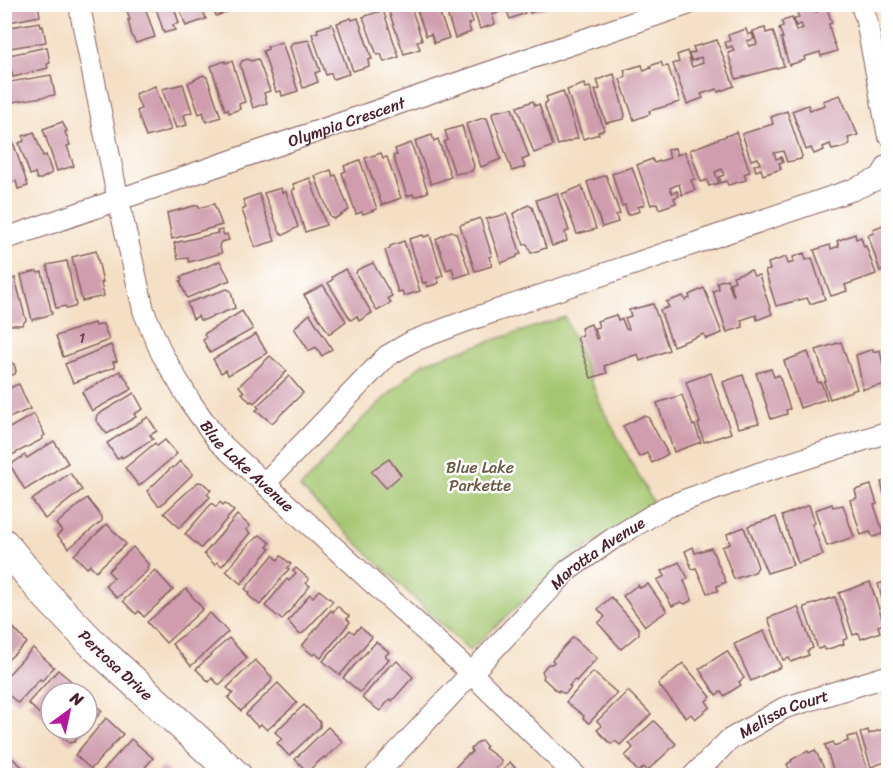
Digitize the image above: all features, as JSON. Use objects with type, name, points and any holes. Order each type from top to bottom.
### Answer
[{"type":"street","name":"Blue Lake Avenue","points":[[81,4],[81,14],[118,199],[144,312],[162,354],[191,403],[218,441],[266,482],[470,672]]},
{"type":"street","name":"Olympia Crescent","points":[[4,239],[647,11],[688,4]]},
{"type":"street","points":[[861,4],[866,18],[888,134]]},
{"type":"street","points":[[266,482],[387,356],[413,341],[852,190],[880,178],[888,165]]},
{"type":"street","name":"Marotta Avenue","points":[[375,776],[568,570],[611,540],[666,507],[757,474],[888,432]]},
{"type":"street","name":"Pertosa Drive","points":[[4,544],[44,593],[96,647],[237,776]]},
{"type":"street","points":[[470,672],[576,776]]},
{"type":"street","name":"Melissa Court","points":[[693,776],[729,740],[784,708],[888,676]]},
{"type":"green space","name":"Blue Lake Parkette","points":[[565,317],[602,408],[654,504],[569,559],[469,651],[300,488],[365,416],[423,363]]},
{"type":"building","points":[[4,4],[38,4],[40,16],[4,23]]},
{"type":"building","points":[[125,4],[144,4],[155,37],[136,43],[132,36]]},
{"type":"building","points":[[150,4],[173,4],[179,23],[173,25],[175,30],[164,33],[156,8],[152,10]]},
{"type":"building","points":[[178,4],[201,4],[206,19],[186,26]]},
{"type":"building","points":[[212,4],[230,5],[224,7],[227,12],[216,16]]},
{"type":"building","points":[[401,4],[410,4],[422,40],[417,41],[420,49],[404,54],[388,9]]},
{"type":"building","points":[[415,4],[436,4],[449,38],[434,43],[431,34],[426,36]]},
{"type":"building","points":[[444,4],[467,4],[473,22],[468,24],[471,32],[455,38]]},
{"type":"building","points":[[500,4],[522,4],[525,13],[510,19],[507,11],[503,12]]},
{"type":"building","points":[[528,4],[545,4],[546,8],[530,13]]},
{"type":"building","points":[[474,5],[495,5],[498,13],[492,15],[495,24],[480,29]]},
{"type":"building","points":[[815,6],[816,12],[827,8],[832,23],[829,24],[831,34],[837,51],[821,56],[820,52],[789,65],[779,28],[783,26],[782,21],[792,18],[796,31],[803,28],[801,24],[796,26],[794,19],[799,18],[797,12]]},
{"type":"building","points":[[383,10],[399,57],[384,62],[381,54],[377,55],[363,17]]},
{"type":"building","points":[[351,18],[352,20],[358,18],[372,59],[368,60],[369,66],[353,71],[337,23]]},
{"type":"building","points":[[40,22],[46,42],[4,49],[4,28]]},
{"type":"building","points":[[332,24],[349,74],[333,79],[331,73],[326,75],[312,34],[318,32],[317,29]]},
{"type":"building","points":[[765,28],[766,33],[773,31],[784,66],[736,79],[728,53],[734,51],[732,46],[727,48],[725,42],[730,41],[728,35],[746,29],[748,35],[752,33],[754,39],[747,41],[749,46],[757,44],[753,31]]},
{"type":"building","points":[[309,40],[320,71],[315,73],[318,82],[303,88],[290,47],[292,43]]},
{"type":"building","points":[[717,40],[734,86],[718,92],[717,89],[701,94],[703,98],[687,104],[673,64],[679,62],[677,55],[687,51],[692,67],[703,63],[701,57],[692,61],[689,54],[695,52],[693,47]]},
{"type":"building","points":[[282,42],[298,91],[282,96],[281,91],[276,92],[263,51],[268,49],[267,47]]},
{"type":"building","points":[[47,47],[50,63],[47,64],[48,68],[13,77],[11,69],[4,71],[4,56]]},
{"type":"building","points":[[248,59],[251,61],[258,59],[270,91],[264,93],[267,103],[253,108],[240,65],[242,61]]},
{"type":"building","points":[[225,61],[225,63],[232,61],[245,102],[239,104],[240,109],[229,113],[228,109],[225,110],[211,66]]},
{"type":"building","points":[[661,62],[663,67],[668,66],[680,102],[649,111],[650,114],[634,120],[620,79],[626,77],[624,70],[642,65],[644,71]]},
{"type":"building","points":[[614,74],[625,115],[624,119],[606,123],[595,90],[600,89],[597,80]]},
{"type":"building","points":[[51,75],[55,95],[7,103],[4,83]]},
{"type":"building","points":[[203,75],[207,77],[221,117],[206,122],[203,112],[199,114],[188,83]]},
{"type":"building","points":[[183,84],[192,112],[184,115],[187,125],[176,128],[162,89]]},
{"type":"building","points":[[584,84],[585,88],[590,87],[604,130],[583,139],[567,90]]},
{"type":"building","points":[[155,86],[171,130],[146,137],[137,111],[141,109],[135,94]]},
{"type":"building","points":[[563,91],[578,138],[558,145],[545,103],[548,102],[546,97]]},
{"type":"building","points":[[840,95],[858,135],[848,138],[850,144],[841,148],[832,150],[830,144],[823,147],[824,150],[814,154],[811,148],[806,150],[792,111],[808,105],[810,110],[825,105],[823,101]]},
{"type":"building","points":[[533,101],[535,106],[539,104],[553,146],[534,153],[517,107]]},
{"type":"building","points":[[512,108],[529,157],[522,160],[525,167],[512,171],[492,115],[493,112]]},
{"type":"building","points":[[787,111],[801,159],[787,162],[783,151],[774,153],[776,159],[781,157],[783,162],[779,163],[781,169],[763,175],[761,169],[756,171],[754,165],[760,164],[758,158],[751,160],[742,134],[773,124],[771,117]]},
{"type":"building","points":[[487,118],[501,159],[481,167],[466,124]]},
{"type":"building","points":[[62,122],[67,131],[65,132],[70,145],[67,146],[74,166],[57,171],[43,129]]},
{"type":"building","points":[[462,126],[474,166],[472,171],[455,174],[444,142],[448,140],[445,131]]},
{"type":"building","points":[[34,132],[52,173],[41,179],[37,179],[35,173],[30,175],[19,143],[24,141],[23,136]]},
{"type":"building","points":[[736,132],[750,172],[744,174],[746,180],[728,185],[726,181],[721,183],[719,177],[724,175],[722,169],[715,172],[719,183],[709,186],[707,180],[701,182],[690,150]]},
{"type":"building","points":[[432,135],[434,141],[438,139],[451,177],[431,184],[415,141]]},
{"type":"building","points":[[13,142],[28,186],[18,189],[16,181],[5,185],[4,182],[4,144]]},
{"type":"building","points":[[411,143],[428,192],[414,197],[413,194],[407,196],[393,156],[397,155],[395,149]]},
{"type":"building","points":[[675,148],[677,155],[685,152],[695,179],[691,180],[695,190],[682,195],[679,184],[670,188],[672,193],[677,191],[679,196],[674,198],[676,203],[659,209],[657,203],[651,205],[637,165],[652,159],[654,163],[670,158],[667,150]]},
{"type":"building","points":[[381,153],[383,158],[387,157],[401,198],[382,205],[365,158]]},
{"type":"building","points":[[360,160],[377,209],[356,214],[342,173],[346,171],[344,166]]},
{"type":"building","points":[[632,167],[645,204],[638,207],[640,211],[628,215],[625,205],[622,206],[612,174]]},
{"type":"building","points":[[331,170],[333,176],[336,175],[349,210],[334,219],[330,216],[315,176]]},
{"type":"building","points":[[606,175],[620,214],[616,215],[618,222],[602,227],[587,182]]},
{"type":"building","points":[[310,178],[326,225],[305,232],[292,190],[295,189],[293,184]]},
{"type":"building","points":[[582,186],[596,229],[577,234],[562,194]]},
{"type":"building","points":[[281,188],[282,193],[286,192],[298,227],[284,235],[280,233],[264,193]]},
{"type":"building","points":[[557,193],[569,231],[565,232],[567,241],[552,246],[536,200]]},
{"type":"building","points":[[259,194],[275,241],[255,247],[242,210],[246,208],[243,200]]},
{"type":"building","points":[[214,204],[222,225],[172,239],[167,213],[198,205],[199,208]]},
{"type":"building","points":[[528,205],[532,207],[546,248],[531,253],[527,244],[524,245],[513,214]]},
{"type":"building","points":[[507,214],[521,254],[501,263],[486,219]]},
{"type":"building","points":[[480,218],[492,256],[489,257],[492,266],[475,271],[460,225]]},
{"type":"building","points":[[888,223],[888,268],[880,271],[868,235],[874,233],[873,229]]},
{"type":"building","points":[[222,230],[224,235],[227,234],[229,240],[219,245],[222,253],[189,262],[188,258],[178,259],[174,243],[218,233],[217,231]]},
{"type":"building","points":[[451,231],[456,233],[470,273],[455,278],[452,268],[447,270],[436,239]]},
{"type":"building","points":[[855,234],[856,239],[861,237],[864,247],[866,246],[876,274],[845,285],[847,291],[831,296],[814,250],[830,245],[831,249],[839,246],[837,241]]},
{"type":"building","points":[[423,235],[424,237],[430,235],[443,276],[437,278],[439,283],[427,287],[426,282],[423,283],[409,239]]},
{"type":"building","points":[[404,241],[420,291],[404,296],[402,291],[398,292],[385,250]]},
{"type":"building","points":[[96,251],[104,296],[82,301],[72,257]]},
{"type":"building","points":[[804,253],[806,260],[812,258],[825,299],[810,304],[807,298],[776,306],[765,271],[770,270],[768,263],[786,257],[788,264],[794,262],[793,257]]},
{"type":"building","points":[[67,261],[76,305],[67,309],[65,306],[56,308],[47,265]]},
{"type":"building","points":[[220,261],[230,280],[187,298],[180,281],[181,277]]},
{"type":"building","points":[[373,263],[392,296],[388,298],[391,303],[377,311],[356,274],[357,270]]},
{"type":"building","points":[[345,269],[372,313],[359,321],[357,316],[351,320],[328,283],[333,279],[332,277]]},
{"type":"building","points":[[751,270],[754,276],[759,275],[772,314],[757,320],[756,315],[741,320],[743,327],[727,332],[713,291],[719,289],[717,282],[727,279],[733,296],[730,283],[735,281],[733,276]]},
{"type":"building","points":[[42,272],[52,314],[32,320],[21,275]]},
{"type":"building","points":[[15,278],[26,320],[22,325],[6,325],[5,281]]},
{"type":"building","points":[[323,285],[346,321],[329,334],[304,295]]},
{"type":"building","points":[[704,288],[722,333],[706,339],[704,334],[673,346],[660,310],[669,307],[666,302],[683,296],[685,300],[690,298],[689,295]]},
{"type":"building","points":[[227,289],[231,291],[235,308],[204,320],[200,320],[198,316],[193,319],[187,303]]},
{"type":"building","points":[[653,304],[669,350],[640,361],[638,354],[604,366],[607,373],[591,378],[577,337],[583,335],[581,328],[591,324],[596,339],[598,338],[594,328],[599,327],[597,321],[616,315],[618,320],[622,319],[626,329],[629,329],[625,318],[631,316],[629,310]]},
{"type":"building","points":[[242,311],[253,329],[210,353],[203,340],[206,338],[204,334]]},
{"type":"building","points":[[310,314],[332,349],[322,356],[316,347],[309,351],[294,328]]},
{"type":"building","points":[[94,323],[95,326],[103,324],[109,340],[63,357],[56,336]]},
{"type":"building","points":[[256,334],[267,353],[228,375],[226,370],[221,373],[213,359]]},
{"type":"building","points":[[841,342],[857,389],[830,399],[816,350]]},
{"type":"building","points":[[111,345],[117,361],[113,362],[115,367],[73,383],[65,364]]},
{"type":"building","points":[[873,349],[873,352],[880,350],[883,365],[886,365],[888,384],[863,389],[856,355]]},
{"type":"building","points":[[5,352],[16,371],[15,374],[4,378]]},
{"type":"building","points":[[808,352],[818,383],[821,382],[827,399],[800,408],[784,361]]},
{"type":"building","points":[[270,356],[287,371],[254,403],[250,402],[239,386]]},
{"type":"building","points":[[771,369],[774,377],[779,375],[790,409],[786,410],[787,414],[771,419],[756,373]]},
{"type":"building","points":[[120,371],[132,389],[92,411],[82,392]]},
{"type":"building","points":[[711,373],[731,433],[704,442],[686,382]]},
{"type":"building","points":[[743,375],[759,423],[738,428],[723,382]]},
{"type":"building","points":[[289,376],[303,393],[272,423],[256,410],[259,408],[257,406]]},
{"type":"building","points":[[19,384],[30,409],[4,420],[4,390]]},
{"type":"building","points":[[134,393],[143,409],[134,414],[136,417],[107,434],[96,420],[97,415]]},
{"type":"building","points":[[682,395],[701,442],[674,452],[657,403]]},
{"type":"building","points":[[34,414],[45,435],[43,439],[6,458],[4,441],[8,439],[4,431]]},
{"type":"building","points":[[643,416],[648,417],[668,454],[652,463],[647,453],[639,457],[623,426]]},
{"type":"building","points":[[148,417],[157,431],[150,435],[153,439],[117,459],[107,443]]},
{"type":"building","points":[[165,440],[177,454],[139,486],[125,468],[155,443],[157,446]]},
{"type":"building","points":[[54,441],[68,463],[25,490],[10,465],[25,455],[27,458]]},
{"type":"building","points":[[389,459],[401,475],[386,488],[371,471]]},
{"type":"building","points":[[180,461],[193,474],[161,505],[158,505],[147,491]]},
{"type":"building","points":[[70,473],[82,490],[45,519],[32,500]]},
{"type":"building","points":[[888,481],[888,510],[881,482]]},
{"type":"building","points":[[198,482],[211,490],[207,494],[210,497],[179,528],[164,513]]},
{"type":"building","points":[[871,485],[877,504],[874,505],[883,531],[882,534],[873,537],[870,532],[861,535],[850,500],[857,498],[855,490]]},
{"type":"building","points":[[87,498],[102,517],[102,521],[69,548],[57,535],[62,531],[56,524]]},
{"type":"building","points":[[220,502],[223,505],[225,503],[234,511],[201,548],[185,534],[212,503],[216,507]]},
{"type":"building","points":[[832,504],[833,507],[843,505],[854,537],[827,546],[815,510]]},
{"type":"building","points":[[809,505],[815,523],[812,524],[823,555],[798,563],[782,516]]},
{"type":"building","points":[[237,515],[250,526],[246,530],[250,533],[222,566],[217,562],[215,565],[204,554]]},
{"type":"building","points":[[776,517],[793,565],[767,573],[748,526]]},
{"type":"building","points":[[107,524],[126,544],[96,571],[90,565],[87,568],[74,555]]},
{"type":"building","points":[[744,527],[758,567],[755,572],[734,579],[722,547],[730,544],[727,534]]},
{"type":"building","points":[[260,535],[270,543],[267,547],[270,549],[241,584],[226,571],[248,545]]},
{"type":"building","points":[[133,547],[149,565],[147,567],[149,569],[117,598],[105,585],[114,578],[108,571]]},
{"type":"building","points":[[693,547],[695,553],[711,548],[726,582],[717,586],[718,591],[707,593],[696,568],[692,569],[685,551]]},
{"type":"building","points":[[273,555],[278,560],[281,556],[291,564],[260,605],[248,595],[250,593],[245,589]]},
{"type":"building","points":[[679,562],[688,578],[684,581],[692,600],[685,604],[681,602],[672,606],[657,580],[665,576],[662,571]]},
{"type":"building","points":[[296,568],[309,579],[306,583],[310,586],[282,620],[265,606],[287,579],[289,581],[296,573],[293,571]]},
{"type":"building","points":[[155,570],[173,590],[144,617],[139,611],[136,614],[123,601]]},
{"type":"building","points":[[888,581],[888,620],[878,584]]},
{"type":"building","points":[[870,582],[884,624],[878,626],[880,632],[861,639],[859,633],[853,635],[839,593]]},
{"type":"building","points":[[648,584],[667,611],[645,626],[623,596],[638,585],[640,588]]},
{"type":"building","points":[[186,589],[203,609],[166,643],[147,622]]},
{"type":"building","points":[[319,590],[333,601],[303,633],[299,634],[288,621],[310,594],[313,597]]},
{"type":"building","points":[[611,597],[639,629],[639,634],[621,649],[598,623],[605,617],[598,609]]},
{"type":"building","points":[[835,597],[848,638],[843,640],[844,644],[825,650],[824,647],[818,649],[804,607]]},
{"type":"building","points":[[337,606],[349,616],[347,619],[350,622],[321,658],[315,653],[313,655],[302,646],[331,610],[333,612]]},
{"type":"building","points":[[798,607],[813,648],[807,651],[809,655],[791,662],[789,658],[783,660],[768,618]]},
{"type":"building","points":[[210,613],[228,632],[191,666],[172,644]]},
{"type":"building","points":[[11,625],[27,643],[4,663],[4,631]]},
{"type":"building","points":[[360,627],[372,637],[340,675],[323,661],[350,630],[354,633]]},
{"type":"building","points":[[764,631],[781,667],[751,681],[734,644]]},
{"type":"building","points":[[573,637],[597,658],[576,681],[574,680],[566,693],[559,690],[558,692],[543,678],[542,671],[548,664],[554,662],[552,660]]},
{"type":"building","points":[[229,638],[247,658],[219,685],[212,678],[209,682],[196,669]]},
{"type":"building","points":[[376,642],[389,652],[385,656],[389,659],[360,692],[343,678]]},
{"type":"building","points":[[33,648],[54,667],[18,703],[4,691],[4,679]]},
{"type":"building","points":[[727,651],[744,678],[739,682],[741,685],[724,696],[721,692],[716,695],[699,669]]},
{"type":"building","points":[[255,660],[272,677],[271,682],[241,711],[228,698],[233,693],[227,688]]},
{"type":"building","points":[[397,661],[413,677],[380,711],[362,698],[391,664]]},
{"type":"building","points":[[683,663],[711,697],[706,701],[710,707],[695,719],[691,714],[686,718],[658,684]]},
{"type":"building","points":[[58,670],[71,681],[48,681]]},
{"type":"building","points":[[593,672],[617,693],[589,723],[566,702]]},
{"type":"building","points":[[278,683],[297,703],[267,730],[261,724],[258,727],[246,714]]},
{"type":"building","points":[[39,691],[39,713],[28,703]]},
{"type":"building","points":[[628,691],[651,714],[620,745],[615,741],[611,744],[597,730],[602,726],[597,721]]},
{"type":"building","points":[[304,705],[320,722],[320,727],[289,756],[277,743],[282,739],[275,732]]},
{"type":"building","points":[[106,718],[123,734],[91,769],[75,755],[87,741],[99,741],[99,726]]},
{"type":"building","points":[[654,721],[676,744],[647,771],[644,767],[638,772],[625,756],[633,748],[629,743]]},
{"type":"building","points":[[888,723],[888,761],[871,767],[860,733],[868,730],[869,734],[883,729],[882,725]]},
{"type":"building","points":[[328,727],[343,742],[307,772],[295,759]]},
{"type":"building","points":[[856,735],[867,768],[844,776],[835,776],[825,745],[833,742],[834,746],[848,741],[847,737]]},
{"type":"building","points":[[131,739],[153,758],[142,771],[139,769],[133,776],[98,776]]},
{"type":"building","points":[[482,741],[485,748],[501,760],[501,764],[489,774],[490,776],[447,776],[472,752],[471,749],[478,742]]},
{"type":"building","points":[[815,750],[828,776],[792,776],[787,764],[808,751],[809,753]]},
{"type":"building","points":[[4,751],[27,771],[24,776],[4,776]]},
{"type":"building","points":[[510,762],[522,776],[498,776]]},
{"type":"building","points":[[163,767],[172,776],[143,776],[149,769],[156,774]]}]
